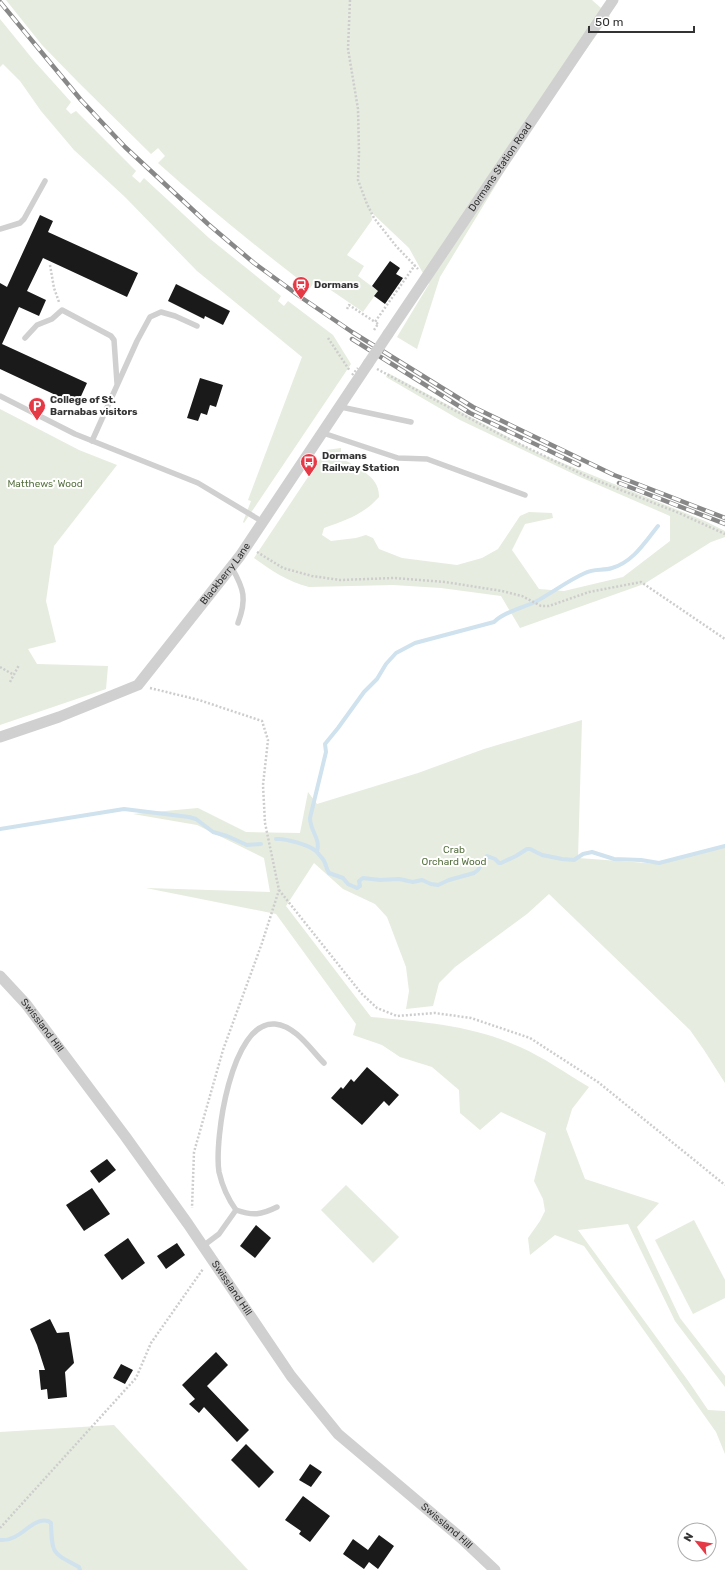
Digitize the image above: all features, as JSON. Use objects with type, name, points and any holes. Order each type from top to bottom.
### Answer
[{"type":"street","name":"Dormans Station Road","points":[[388,334],[613,0]]},
{"type":"street","name":"Blackberry Lane","points":[[0,737],[59,717],[138,685],[232,568],[341,407],[355,378],[388,334]]},
{"type":"street","name":"Swissland Hill","points":[[0,976],[26,1004],[125,1136],[183,1217],[291,1376],[338,1434],[462,1538],[495,1570]]},
{"type":"lane","points":[[0,229],[20,223],[24,220],[45,181]]},
{"type":"lane","points":[[25,338],[37,325],[52,319],[62,310],[111,336],[114,340],[117,383]]},
{"type":"lane","points":[[92,441],[117,383],[150,318],[161,312],[175,316],[197,326]]},
{"type":"lane","points":[[0,396],[75,434],[198,483],[263,522]]},
{"type":"lane","points":[[341,407],[411,422]]},
{"type":"lane","points":[[323,433],[398,458],[426,459],[525,495]]},
{"type":"lane","points":[[232,568],[243,590],[243,609],[238,623]]},
{"type":"lane","points":[[277,1207],[264,1214],[248,1214],[236,1210],[229,1200],[219,1171],[219,1144],[222,1108],[233,1068],[247,1041],[265,1025],[275,1024],[284,1026],[294,1032],[324,1063]]},
{"type":"lane","points":[[203,1246],[220,1234],[236,1210]]},
{"type":"path","points":[[347,308],[349,305],[376,323],[415,266],[396,246],[374,218],[366,204],[358,180],[358,109],[348,49],[350,0]]},
{"type":"path","points":[[50,265],[54,288],[62,310]]},
{"type":"path","points":[[328,338],[355,378]]},
{"type":"path","points":[[379,370],[501,435],[588,477],[679,513],[725,534]]},
{"type":"path","points":[[247,546],[283,568],[312,576],[340,580],[394,578],[445,582],[502,591],[522,596],[541,606],[549,606],[589,592],[640,582],[725,639]]},
{"type":"path","points":[[10,682],[20,665]]},
{"type":"path","points":[[0,667],[14,675]]},
{"type":"path","points":[[138,685],[198,700],[262,721],[268,740],[263,785],[265,823],[279,890],[361,993],[378,1008],[397,1016],[435,1013],[471,1018],[530,1038],[598,1082],[725,1185]]},
{"type":"path","points":[[183,1217],[192,1209],[194,1152],[223,1050],[262,943],[279,890]]},
{"type":"path","points":[[0,1528],[136,1378],[151,1343],[211,1258]]},
{"type":"green space","points":[[6,0],[592,0],[610,16],[533,124],[440,277],[417,349],[397,337],[429,284],[409,248],[371,212],[372,220],[347,255],[364,266],[358,276],[378,291],[363,312],[316,280],[310,288],[271,258],[176,179],[158,163],[165,156],[158,148],[151,154],[42,45]]},
{"type":"green space","points":[[0,19],[35,62],[71,102],[66,109],[71,114],[76,111],[136,171],[132,176],[140,183],[144,178],[209,238],[281,296],[278,301],[284,306],[288,301],[333,335],[351,364],[244,523],[243,522],[251,501],[248,500],[302,357],[197,271],[125,197],[74,150],[41,111],[20,81],[3,64],[0,67]]},
{"type":"green space","points":[[388,373],[538,453],[705,521],[725,531],[725,537],[711,542],[644,584],[520,628],[501,596],[441,588],[393,585],[309,587],[287,579],[254,558],[326,450],[341,448],[341,457],[366,473],[371,478],[378,489],[379,497],[360,513],[324,528],[322,535],[331,541],[356,538],[366,535],[373,538],[379,549],[402,558],[457,565],[482,558],[498,549],[520,516],[529,512],[552,513],[553,518],[525,524],[512,550],[539,589],[564,591],[623,577],[670,541],[670,516],[580,477],[460,420],[386,377]]},
{"type":"green space","name":"Matthews' Wood","points":[[0,409],[79,450],[117,465],[54,546],[46,601],[56,642],[28,649],[37,664],[108,666],[106,689],[0,725]]},
{"type":"green space","name":"Crab Orchard Wood","points":[[582,720],[578,858],[660,864],[725,847],[725,1083],[690,1030],[549,894],[527,914],[455,967],[439,983],[433,1006],[406,1009],[409,991],[406,967],[387,917],[375,904],[343,889],[314,863],[286,906],[371,1017],[447,1026],[484,1034],[529,1051],[589,1087],[572,1109],[566,1129],[585,1179],[659,1203],[637,1227],[680,1318],[725,1376],[725,1387],[675,1321],[628,1224],[578,1230],[708,1410],[725,1411],[725,1454],[716,1432],[584,1246],[555,1235],[530,1255],[528,1238],[545,1211],[543,1199],[534,1181],[546,1133],[501,1112],[480,1130],[460,1113],[459,1090],[432,1067],[400,1057],[382,1045],[353,1035],[356,1024],[276,914],[146,888],[270,892],[264,858],[197,825],[133,814],[198,808],[246,832],[300,833],[308,792],[317,804],[418,773],[484,749]]},
{"type":"green space","points":[[346,1185],[399,1237],[373,1263],[321,1210]]},
{"type":"green space","points":[[694,1220],[725,1280],[725,1298],[693,1314],[655,1240]]},
{"type":"green space","points":[[114,1425],[248,1570],[0,1570],[0,1432]]},
{"type":"building","points":[[40,215],[53,221],[48,232],[138,273],[127,297],[43,258],[27,291],[46,300],[39,316],[19,307],[2,344],[87,383],[77,405],[0,369],[0,283],[7,287]]},
{"type":"building","name":"Dormans","points":[[390,261],[400,268],[396,274],[403,278],[385,304],[374,296],[378,291],[372,286]]},
{"type":"building","points":[[176,284],[230,311],[223,325],[205,316],[204,319],[168,301]]},
{"type":"building","points":[[200,378],[223,385],[216,407],[210,405],[207,415],[201,413],[198,421],[187,418]]},
{"type":"building","points":[[367,1067],[399,1095],[389,1106],[384,1101],[362,1125],[331,1098],[341,1087],[343,1089],[351,1079],[354,1082]]},
{"type":"building","points":[[107,1159],[116,1170],[99,1183],[90,1171]]},
{"type":"building","points":[[92,1188],[110,1214],[84,1231],[66,1205]]},
{"type":"building","points":[[256,1225],[271,1238],[255,1258],[240,1246]]},
{"type":"building","points":[[128,1238],[145,1263],[122,1280],[104,1255]]},
{"type":"building","points":[[177,1243],[185,1255],[166,1269],[157,1256]]},
{"type":"building","points":[[50,1319],[57,1333],[69,1332],[74,1363],[65,1372],[67,1397],[48,1399],[47,1389],[41,1390],[39,1370],[45,1370],[30,1329]]},
{"type":"building","points":[[216,1352],[228,1365],[207,1386],[249,1430],[237,1442],[204,1407],[199,1413],[189,1404],[195,1399],[182,1385]]},
{"type":"building","points":[[121,1364],[133,1370],[125,1384],[113,1378]]},
{"type":"building","points":[[246,1444],[274,1472],[259,1488],[231,1460]]},
{"type":"building","points":[[310,1464],[322,1472],[311,1487],[299,1480]]},
{"type":"building","points":[[303,1496],[330,1516],[310,1542],[299,1534],[301,1531],[285,1520]]},
{"type":"building","points":[[379,1535],[394,1546],[378,1569],[369,1562],[364,1569],[343,1554],[353,1539],[368,1550]]},
{"type":"waterway","points":[[317,851],[318,843],[310,823],[310,818],[326,752],[325,744],[364,692],[377,679],[386,664],[396,653],[415,643],[494,622],[508,613],[535,602],[585,573],[609,569],[619,565],[638,551],[658,526]]},
{"type":"waterway","points":[[0,829],[124,809],[189,817],[196,819],[213,832],[227,836],[247,845],[261,844]]},
{"type":"waterway","points":[[276,839],[303,844],[313,849],[323,860],[329,873],[343,878],[348,884],[357,888],[360,886],[359,881],[363,878],[380,880],[399,879],[413,882],[422,880],[438,885],[449,880],[474,873],[478,870],[487,856],[501,863],[527,849],[542,855],[562,859],[574,860],[583,854],[592,852],[614,859],[641,860],[659,863],[725,846]]},
{"type":"waterway","points":[[0,1540],[7,1540],[20,1534],[36,1523],[48,1521],[51,1523],[52,1541],[55,1551],[63,1558],[79,1567],[80,1570]]},
{"type":"railway","points":[[0,2],[81,100],[125,147],[208,224],[254,263],[302,298],[352,332],[473,407],[614,475],[725,518]]},
{"type":"railway","points":[[352,339],[470,413],[579,465]]},
{"type":"railway","points":[[619,483],[725,524]]},
{"type":"place","name":"Dormans","points":[[301,300]]},
{"type":"place","name":"College of St. Barnabas visitors","points":[[37,421]]},
{"type":"place","name":"Dormans Railway Station","points":[[309,477]]}]
